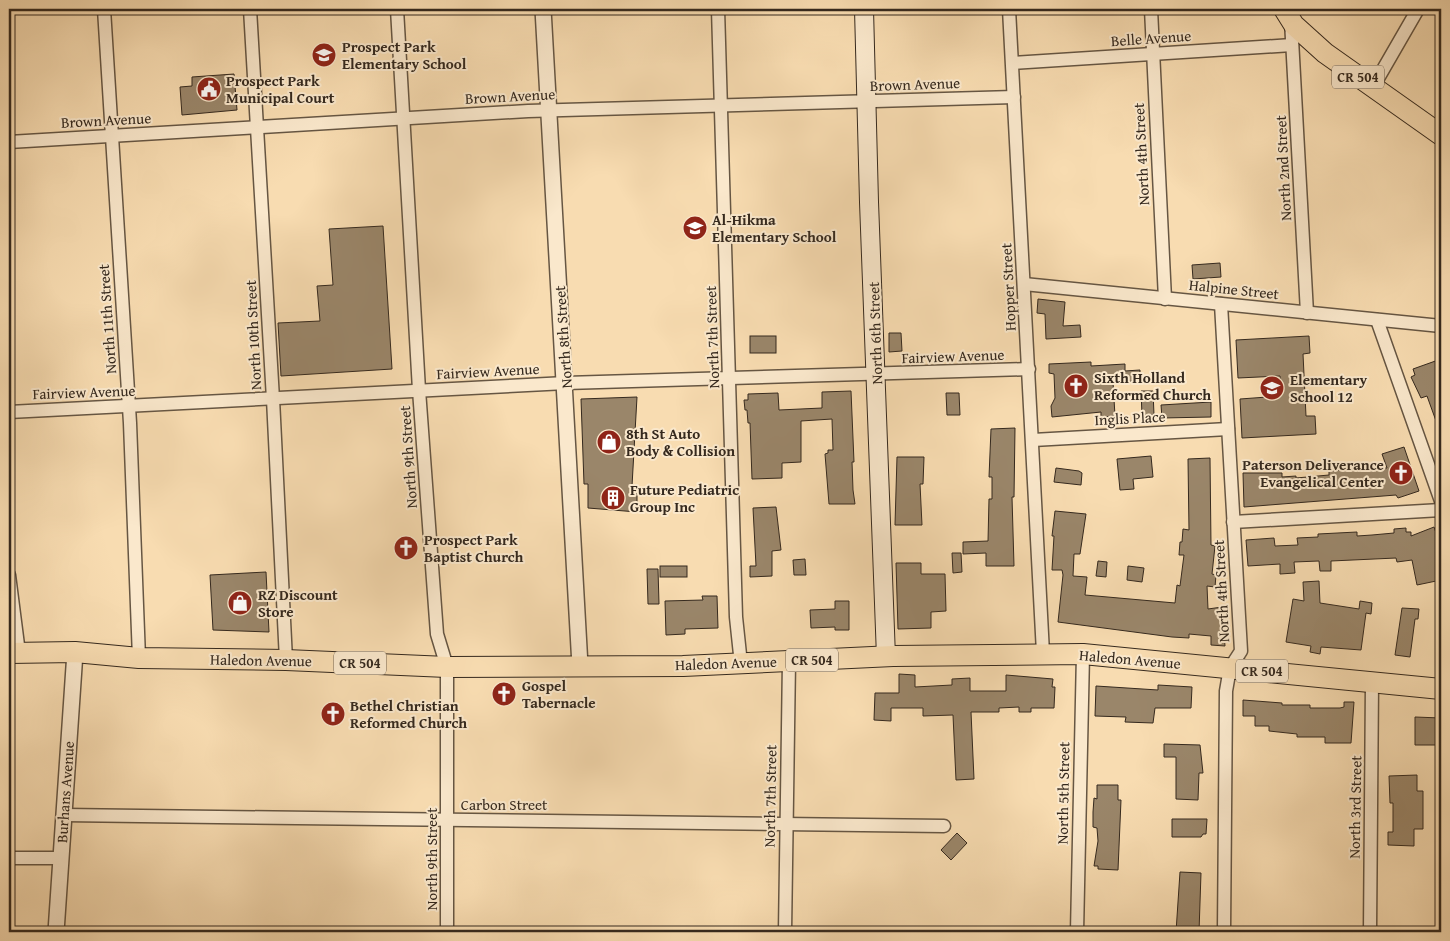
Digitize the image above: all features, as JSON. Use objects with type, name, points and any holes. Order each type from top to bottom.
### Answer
[{"type":"main road","name":"North 6th Street","points":[[864,9],[869,202],[877,375],[881,557],[886,657]]},
{"type":"main road","name":"CR 504","points":[[1288,15],[1325,53],[1441,136]]},
{"type":"main road","name":"Haledon Avenue","points":[[14,653],[75,652],[139,658],[286,660],[447,667],[741,664],[886,657],[1043,653],[1083,654],[1441,689]]},
{"type":"street","name":"North 11th Street","points":[[104,9],[129,407],[139,658]]},
{"type":"street","name":"North 10th Street","points":[[250,9],[286,660]]},
{"type":"street","name":"North 9th Street","points":[[396,9],[419,390],[438,634],[447,667],[447,932]]},
{"type":"street","name":"North 8th Street","points":[[543,9],[566,383],[580,666]]},
{"type":"street","name":"North 7th Street","points":[[718,9],[736,617],[741,664]]},
{"type":"street","name":"Hopper Street","points":[[1010,9],[1043,653]]},
{"type":"street","name":"North 4th Street","points":[[1150,9],[1165,298]]},
{"type":"street","points":[[1374,87],[1418,9]]},
{"type":"street","name":"North 2nd Street","points":[[1288,15],[1292,45],[1307,313]]},
{"type":"street","name":"Belle Avenue","points":[[1013,63],[1292,45]]},
{"type":"street","name":"Brown Avenue","points":[[9,142],[549,111],[1014,97]]},
{"type":"street","name":"Halpine Street","points":[[1024,284],[1441,326]]},
{"type":"street","name":"North 4th Street","points":[[1220,304],[1241,651],[1230,668],[1226,691],[1224,932]]},
{"type":"street","points":[[1377,320],[1441,501]]},
{"type":"street","name":"Fairview Avenue","points":[[9,412],[566,383],[1029,369]]},
{"type":"street","name":"Inglis Place","points":[[1033,440],[1228,429]]},
{"type":"street","points":[[1233,522],[1441,510]]},
{"type":"street","points":[[9,576],[14,653]]},
{"type":"street","name":"Burhans Avenue","points":[[56,932],[75,652]]},
{"type":"street","name":"North 5th Street","points":[[1077,932],[1083,654]]},
{"type":"street","name":"North 7th Street","points":[[785,932],[789,661]]},
{"type":"street","name":"North 3rd Street","points":[[1370,932],[1372,682]]},
{"type":"street","name":"Carbon Street","points":[[64,815],[944,826]]},
{"type":"street","points":[[9,858],[61,858]]},
{"type":"building","points":[[234,74],[237,110],[182,115],[180,87],[192,86],[192,77]]},
{"type":"building","points":[[383,226],[392,369],[281,376],[278,323],[320,321],[317,286],[333,285],[329,229]]},
{"type":"building","points":[[1220,263],[1221,277],[1193,279],[1192,265]]},
{"type":"building","points":[[1038,299],[1065,302],[1063,326],[1080,325],[1081,337],[1046,339],[1045,314],[1037,313]]},
{"type":"building","points":[[889,333],[901,333],[902,351],[889,352]]},
{"type":"building","points":[[750,336],[776,336],[776,353],[750,353]]},
{"type":"building","points":[[1309,336],[1310,353],[1303,354],[1306,416],[1315,416],[1316,434],[1242,438],[1240,399],[1281,396],[1280,376],[1238,378],[1236,340]]},
{"type":"building","points":[[1441,359],[1440,432],[1427,396],[1421,398],[1411,377],[1415,375],[1413,369]]},
{"type":"building","name":"Sixth Holland Reformed Church","points":[[1091,362],[1091,366],[1125,364],[1125,371],[1140,370],[1140,381],[1113,382],[1115,416],[1101,417],[1101,412],[1052,417],[1051,406],[1055,398],[1054,374],[1049,373],[1049,364]]},
{"type":"building","points":[[851,391],[854,462],[852,462],[855,504],[829,504],[825,454],[828,453],[828,450],[833,450],[832,419],[801,421],[801,462],[782,463],[782,478],[752,479],[750,423],[748,423],[744,400],[748,400],[748,394],[778,393],[779,410],[822,408],[822,392]]},
{"type":"building","points":[[1141,391],[1153,391],[1154,415],[1142,415]]},
{"type":"building","points":[[946,393],[959,393],[960,415],[947,415]]},
{"type":"building","name":"8th St Auto Body & Collision","points":[[637,397],[632,486],[637,486],[637,512],[588,508],[588,484],[584,484],[581,399]]},
{"type":"building","points":[[1211,402],[1211,417],[1162,418],[1161,405]]},
{"type":"building","points":[[1015,428],[1014,497],[1012,497],[1014,566],[986,566],[986,553],[963,554],[963,542],[988,541],[989,499],[992,499],[992,477],[989,477],[991,429]]},
{"type":"building","points":[[1404,447],[1419,491],[1398,498],[1396,495],[1244,507],[1243,473],[1282,473],[1282,477],[1296,476],[1296,478],[1329,475],[1329,471],[1387,468],[1382,454]]},
{"type":"building","points":[[1151,456],[1153,477],[1133,479],[1134,489],[1120,490],[1117,459]]},
{"type":"building","points":[[897,457],[924,457],[923,484],[920,484],[922,525],[895,525]]},
{"type":"building","points":[[1210,458],[1211,545],[1215,546],[1212,574],[1216,575],[1215,587],[1207,586],[1208,609],[1222,607],[1225,646],[1211,645],[1211,636],[1189,634],[1189,638],[1172,637],[1058,622],[1063,575],[1062,570],[1052,570],[1054,536],[1052,536],[1055,511],[1086,514],[1080,554],[1074,554],[1073,576],[1087,577],[1085,595],[1175,603],[1177,585],[1180,586],[1184,555],[1179,555],[1180,542],[1182,542],[1183,529],[1189,530],[1188,459]]},
{"type":"building","points":[[1056,468],[1082,473],[1081,485],[1054,482]]},
{"type":"building","points":[[776,507],[781,550],[772,551],[772,576],[750,577],[750,566],[756,566],[753,508]]},
{"type":"building","points":[[1434,527],[1441,548],[1441,580],[1417,585],[1412,560],[1397,562],[1396,558],[1331,561],[1331,571],[1320,571],[1319,561],[1294,562],[1295,573],[1280,574],[1280,564],[1248,566],[1246,540],[1274,538],[1275,546],[1298,545],[1297,538],[1318,537],[1318,534],[1357,532],[1357,536],[1372,535],[1394,533],[1394,529],[1406,528],[1406,532],[1411,532],[1411,536]]},
{"type":"building","points":[[952,553],[961,553],[962,572],[953,573]]},
{"type":"building","points":[[805,559],[806,575],[794,575],[793,560]]},
{"type":"building","points":[[1098,561],[1107,562],[1106,577],[1096,576]]},
{"type":"building","points":[[896,563],[921,563],[921,574],[945,574],[946,611],[931,612],[931,628],[898,629]]},
{"type":"building","points":[[660,566],[687,566],[687,577],[660,577]]},
{"type":"building","points":[[1128,566],[1144,568],[1142,582],[1127,580]]},
{"type":"building","points":[[647,569],[658,569],[659,604],[648,604]]},
{"type":"building","name":"RZ Discount Store","points":[[266,572],[269,632],[213,630],[210,575]]},
{"type":"building","points":[[1319,581],[1320,603],[1359,609],[1360,601],[1372,603],[1371,614],[1366,613],[1361,650],[1321,647],[1320,654],[1310,652],[1311,646],[1286,642],[1293,599],[1304,601],[1303,582]]},
{"type":"building","points":[[702,596],[717,596],[718,628],[685,629],[685,634],[666,635],[665,601],[703,600]]},
{"type":"building","points":[[835,601],[849,601],[849,630],[835,630],[835,627],[811,628],[810,610],[835,609]]},
{"type":"building","points":[[1402,608],[1419,609],[1418,619],[1415,619],[1410,657],[1395,655]]},
{"type":"building","points":[[899,674],[915,675],[915,687],[952,685],[952,679],[970,678],[970,691],[1006,691],[1006,675],[1053,679],[1052,687],[1055,687],[1054,708],[1031,708],[1031,712],[1019,712],[1019,707],[999,708],[999,712],[971,712],[974,779],[956,780],[953,715],[923,716],[923,708],[891,708],[891,721],[874,720],[875,693],[899,693]]},
{"type":"building","points":[[1158,685],[1192,687],[1191,708],[1155,708],[1153,723],[1125,722],[1126,717],[1095,716],[1096,686],[1158,690]]},
{"type":"building","points":[[1243,700],[1282,703],[1282,705],[1310,705],[1310,708],[1340,708],[1344,707],[1344,702],[1354,702],[1351,743],[1325,743],[1325,737],[1297,737],[1297,734],[1269,731],[1269,726],[1255,726],[1255,716],[1243,716]]},
{"type":"building","points":[[1415,717],[1441,718],[1441,745],[1415,745]]},
{"type":"building","points":[[1164,744],[1200,745],[1203,773],[1199,773],[1198,800],[1176,799],[1176,757],[1164,757]]},
{"type":"building","points":[[1417,775],[1417,791],[1423,791],[1423,829],[1414,829],[1414,846],[1388,845],[1388,832],[1393,832],[1393,803],[1390,803],[1389,776]]},
{"type":"building","points":[[1097,785],[1118,785],[1118,800],[1121,800],[1118,870],[1098,869],[1098,866],[1094,866],[1098,841],[1097,828],[1093,827],[1094,798],[1097,799]]},
{"type":"building","points":[[1172,819],[1207,819],[1206,834],[1203,834],[1201,837],[1172,837]]},
{"type":"building","points":[[957,833],[967,843],[951,860],[941,850]]},
{"type":"building","points":[[1180,872],[1201,873],[1199,932],[1176,932]]},
{"type":"place","name":"Prospect Park Elementary School","points":[[324,55]]},
{"type":"place","name":"Prospect Park Municipal Court","points":[[209,89]]},
{"type":"place","name":"Al-Hikma Elementary School","points":[[695,228]]},
{"type":"place","name":"Sixth Holland Reformed Church","points":[[1076,386]]},
{"type":"place","name":"Elementary School 12","points":[[1272,388]]},
{"type":"place","name":"8th St Auto Body & Collision","points":[[609,442]]},
{"type":"place","name":"Paterson Deliverance Evangelical Center","points":[[1401,473]]},
{"type":"place","name":"Future Pediatric Group Inc","points":[[613,498]]},
{"type":"place","name":"Prospect Park Baptist Church","points":[[406,548]]},
{"type":"place","name":"RZ Discount Store","points":[[240,603]]},
{"type":"place","name":"Gospel Tabernacle","points":[[504,694]]},
{"type":"place","name":"Bethel Christian Reformed Church","points":[[333,714]]}]
